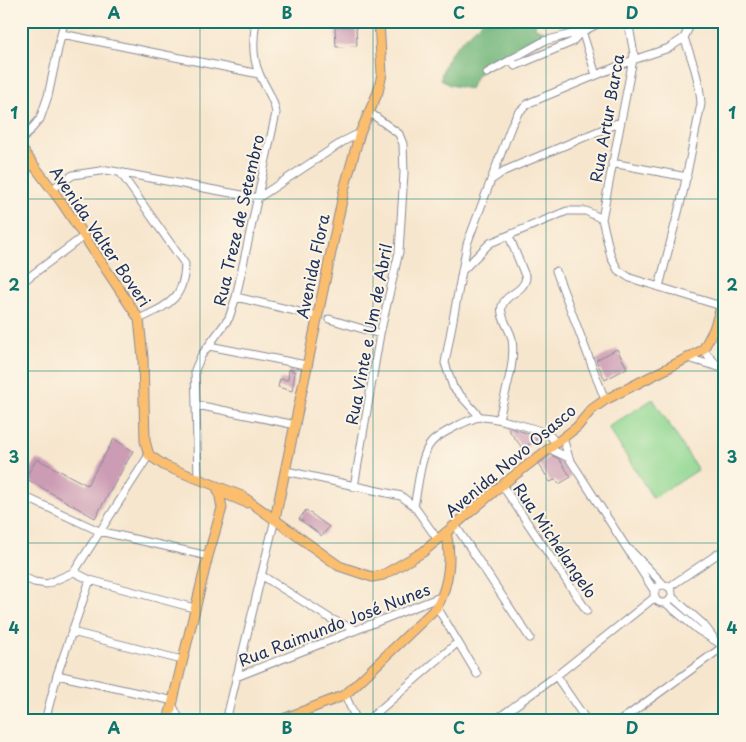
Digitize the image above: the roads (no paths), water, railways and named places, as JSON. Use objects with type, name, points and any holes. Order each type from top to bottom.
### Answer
[{"type":"main road","name":"Avenida Flora","points":[[275,520],[345,186],[360,133],[378,92],[382,74],[379,21]]},
{"type":"main road","name":"Avenida Valter Boveri","points":[[21,148],[52,189],[139,319],[143,358],[145,441],[150,455]]},
{"type":"main road","points":[[703,350],[710,338],[724,299]]},
{"type":"main road","name":"Avenida Novo Osasco","points":[[278,721],[345,695],[437,607],[443,596],[449,561],[446,532],[502,485],[578,427],[592,410],[606,400],[703,350]]},
{"type":"main road","points":[[150,455],[164,466],[198,478],[232,498],[254,505]]},
{"type":"main road","points":[[216,489],[221,486],[242,496],[339,566],[372,577],[383,575],[423,552],[446,532]]},
{"type":"main road","points":[[216,489],[222,508]]},
{"type":"main road","points":[[175,716],[182,660],[194,608],[222,508],[232,498],[242,496]]},
{"type":"street","points":[[21,141],[40,119],[64,21]]},
{"type":"street","points":[[245,21],[256,23]]},
{"type":"street","points":[[487,73],[544,41],[582,32],[603,21]]},
{"type":"street","name":"Rua Artur Barca","points":[[602,219],[634,54],[628,21]]},
{"type":"street","points":[[480,417],[453,387],[445,363],[467,244],[518,113],[529,103],[633,60],[669,48],[684,38],[692,21]]},
{"type":"street","name":"Rua Treze de Setembro","points":[[198,478],[195,370],[201,356],[229,318],[236,297],[276,113],[272,96],[259,74],[254,51],[256,23]]},
{"type":"street","points":[[511,59],[515,66],[572,42],[582,32]]},
{"type":"street","points":[[582,32],[596,75]]},
{"type":"street","points":[[62,34],[259,74]]},
{"type":"street","points":[[659,287],[699,116],[701,91],[694,62],[684,38]]},
{"type":"street","name":"Rua Vinte e Um de Abril","points":[[354,487],[380,334],[399,252],[404,173],[403,144],[399,134],[369,112]]},
{"type":"street","points":[[491,180],[504,171],[620,122]]},
{"type":"street","points":[[52,189],[73,175],[93,170],[120,172],[258,198],[344,141],[360,133]]},
{"type":"street","points":[[21,189],[30,160]]},
{"type":"street","points":[[612,163],[686,177]]},
{"type":"street","points":[[120,172],[185,264],[185,278],[180,294],[165,306],[139,319]]},
{"type":"street","points":[[462,272],[490,243],[567,212],[586,211],[602,219],[611,257],[618,270],[630,278],[659,287],[724,299]]},
{"type":"street","points":[[21,283],[84,236]]},
{"type":"street","points":[[498,419],[512,347],[508,326],[501,310],[505,300],[522,288],[526,278],[509,236]]},
{"type":"street","points":[[556,272],[606,400]]},
{"type":"street","points":[[236,297],[317,316]]},
{"type":"street","points":[[329,319],[380,334]]},
{"type":"street","points":[[209,346],[306,366]]},
{"type":"street","points":[[703,350],[722,368]]},
{"type":"street","points":[[688,358],[722,368]]},
{"type":"street","points":[[197,405],[296,425]]},
{"type":"street","points":[[414,506],[424,458],[429,444],[437,437],[480,417],[498,419],[550,435],[569,458],[630,550],[697,618],[713,638]]},
{"type":"street","points":[[556,444],[569,458]]},
{"type":"street","points":[[21,576],[34,582],[47,584],[74,572],[98,531],[150,455]]},
{"type":"street","points":[[286,470],[354,487],[401,496],[414,506],[438,540]]},
{"type":"street","name":"Rua Michelangelo","points":[[502,485],[587,611]]},
{"type":"street","points":[[21,494],[98,531],[208,556]]},
{"type":"street","points":[[226,721],[275,520]]},
{"type":"street","points":[[455,526],[530,638]]},
{"type":"street","points":[[666,603],[669,590],[725,549]]},
{"type":"street","points":[[620,721],[724,646],[656,597],[633,560],[630,550]]},
{"type":"street","points":[[74,572],[90,580],[194,608]]},
{"type":"street","points":[[646,580],[652,574]]},
{"type":"street","points":[[261,575],[331,619],[356,630]]},
{"type":"street","points":[[45,721],[57,675],[90,580]]},
{"type":"street","points":[[494,721],[556,676],[639,611],[656,597],[658,587],[669,590]]},
{"type":"street","name":"Rua Raimundo José Nunes","points":[[236,677],[443,596]]},
{"type":"street","points":[[437,607],[477,674]]},
{"type":"street","points":[[682,617],[688,611]]},
{"type":"street","points":[[691,624],[697,618]]},
{"type":"street","points":[[72,632],[182,660]]},
{"type":"street","points":[[367,721],[457,643]]},
{"type":"street","points":[[57,675],[175,716]]},
{"type":"street","points":[[556,676],[587,721]]},
{"type":"street","points":[[345,695],[357,721]]}]
